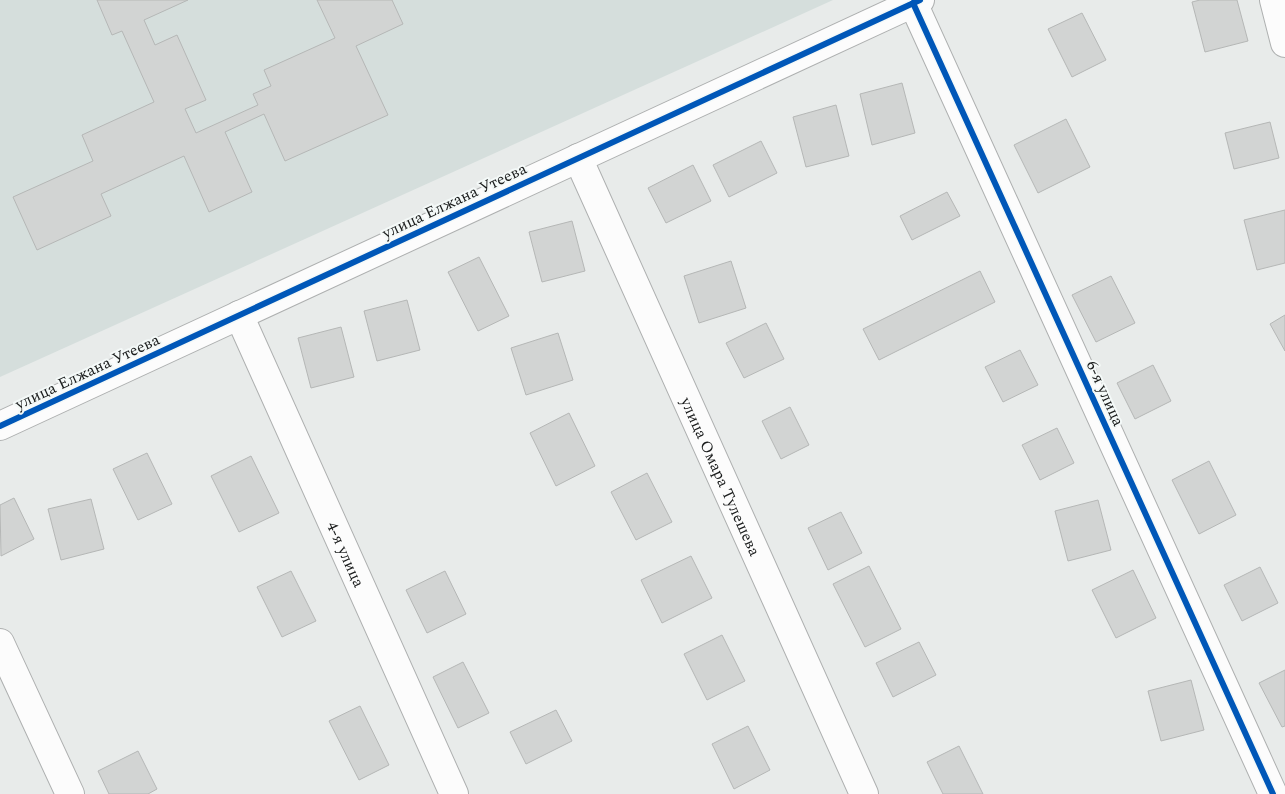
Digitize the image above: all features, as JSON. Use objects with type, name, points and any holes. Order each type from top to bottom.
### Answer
[{"type":"street","points":[[1274,0],[1285,43]]},
{"type":"street","name":"улица Елжана Утеева","points":[[0,426],[916,2]]},
{"type":"street","name":"6-я улица","points":[[916,2],[1274,794]]},
{"type":"street","name":"улица Омара Тулешева","points":[[578,158],[864,794]]},
{"type":"street","name":"4-я улица","points":[[239,315],[454,794]]},
{"type":"street","points":[[0,643],[70,794]]},
{"type":"shaded area","points":[[0,0],[833,0],[0,377]]},
{"type":"building","points":[[97,0],[188,0],[144,20],[155,45],[177,35],[206,100],[185,109],[196,133],[258,105],[253,94],[271,86],[264,70],[335,38],[317,0],[392,0],[403,24],[356,46],[388,115],[285,161],[264,114],[225,132],[252,192],[209,212],[184,156],[101,194],[111,216],[37,250],[13,197],[93,161],[82,135],[154,102],[122,31],[112,35]]},
{"type":"building","points":[[1200,0],[1237,0],[1248,41],[1205,52],[1192,2]]},
{"type":"building","points":[[1082,13],[1106,60],[1072,77],[1048,29]]},
{"type":"building","points":[[902,83],[915,133],[872,145],[860,94]]},
{"type":"building","points":[[836,105],[849,156],[806,167],[793,117]]},
{"type":"building","points":[[1066,119],[1090,167],[1038,193],[1014,145]]},
{"type":"building","points":[[1270,122],[1279,158],[1234,169],[1225,133]]},
{"type":"building","points":[[761,141],[777,173],[729,197],[713,165]]},
{"type":"building","points":[[693,165],[711,201],[666,223],[648,188]]},
{"type":"building","points":[[947,192],[960,216],[912,240],[900,216]]},
{"type":"building","points":[[1285,210],[1285,263],[1257,270],[1244,220]]},
{"type":"building","points":[[572,221],[585,271],[542,282],[529,232]]},
{"type":"building","points":[[479,257],[509,316],[478,331],[448,272]]},
{"type":"building","points":[[731,261],[746,308],[699,323],[684,276]]},
{"type":"building","points":[[980,271],[995,302],[879,360],[863,329]]},
{"type":"building","points":[[1111,276],[1135,323],[1096,342],[1072,295]]},
{"type":"building","points":[[407,300],[420,350],[377,361],[364,311]]},
{"type":"building","points":[[1285,315],[1285,351],[1270,324]]},
{"type":"building","points":[[766,323],[784,359],[744,378],[726,343]]},
{"type":"building","points":[[341,327],[354,377],[311,388],[298,338]]},
{"type":"building","points":[[558,333],[573,380],[526,395],[511,348]]},
{"type":"building","points":[[1020,350],[1038,385],[1003,402],[985,367]]},
{"type":"building","points":[[1153,365],[1171,401],[1135,419],[1117,383]]},
{"type":"building","points":[[790,407],[809,445],[781,459],[762,421]]},
{"type":"building","points":[[569,413],[595,466],[556,486],[530,433]]},
{"type":"building","points":[[1057,428],[1074,463],[1040,480],[1022,445]]},
{"type":"building","points":[[147,453],[172,504],[138,520],[113,469]]},
{"type":"building","points":[[251,456],[279,513],[239,532],[211,476]]},
{"type":"building","points":[[1209,461],[1236,515],[1199,534],[1172,480]]},
{"type":"building","points":[[647,473],[672,522],[636,540],[611,492]]},
{"type":"building","points":[[14,498],[34,539],[1,556],[0,505]]},
{"type":"building","points":[[91,499],[104,549],[61,560],[48,509]]},
{"type":"building","points":[[1098,500],[1111,550],[1068,561],[1055,511]]},
{"type":"building","points":[[841,512],[862,553],[828,570],[808,528]]},
{"type":"building","points":[[691,556],[712,598],[662,623],[641,580]]},
{"type":"building","points":[[869,566],[901,629],[865,647],[833,584]]},
{"type":"building","points":[[1260,567],[1278,603],[1242,621],[1224,585]]},
{"type":"building","points":[[1133,570],[1156,618],[1116,638],[1092,590]]},
{"type":"building","points":[[291,571],[316,621],[282,637],[257,587]]},
{"type":"building","points":[[445,571],[466,614],[427,633],[406,590]]},
{"type":"building","points":[[722,635],[745,681],[707,700],[684,654]]},
{"type":"building","points":[[919,642],[936,675],[893,697],[876,663]]},
{"type":"building","points":[[463,662],[489,713],[458,728],[433,677]]},
{"type":"building","points":[[1285,670],[1285,726],[1282,727],[1259,683]]},
{"type":"building","points":[[1191,680],[1204,730],[1161,741],[1148,691]]},
{"type":"building","points":[[360,706],[389,765],[359,780],[329,721]]},
{"type":"building","points":[[556,710],[572,741],[526,764],[510,732]]},
{"type":"building","points":[[748,726],[770,770],[734,789],[712,744]]},
{"type":"building","points":[[959,746],[983,794],[943,794],[927,762]]},
{"type":"building","points":[[138,751],[157,789],[148,794],[109,794],[98,771]]},
{"type":"cycle path","points":[[0,426],[920,0]]},
{"type":"cycle path","points":[[913,3],[1273,794]]}]
